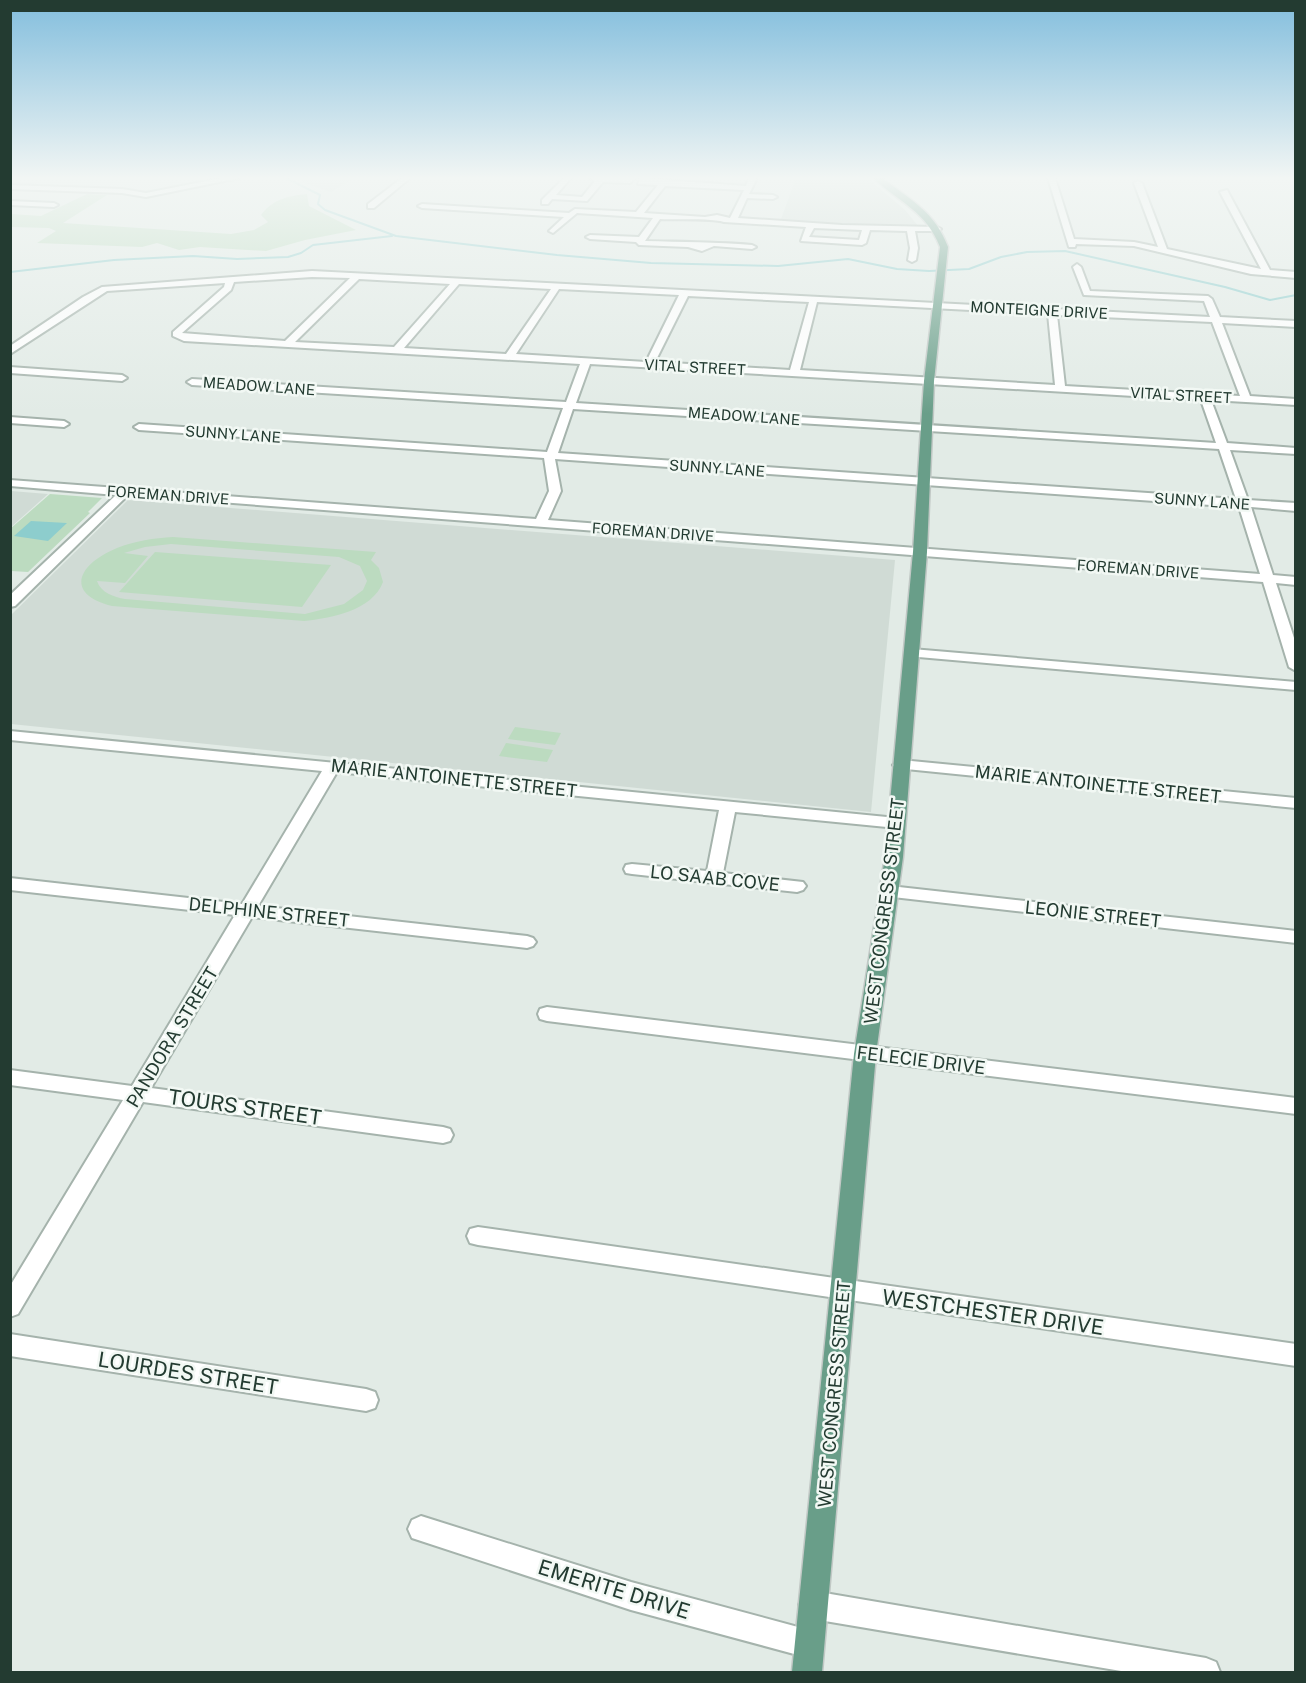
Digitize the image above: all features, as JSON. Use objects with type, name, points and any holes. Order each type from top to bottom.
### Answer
[{"type":"main road","name":"WEST CONGRESS STREET","points":[[807,1672],[865,1054],[890,892],[897,823],[920,552],[929,381],[940,305],[943,257]]},
{"type":"street","points":[[1192,257],[1268,274],[1296,275]]},
{"type":"street","points":[[1259,257],[1268,274]]},
{"type":"street","points":[[1077,267],[1087,293],[1208,299],[1246,399]]},
{"type":"street","name":"MONTEIGNE DRIVE","points":[[10,351],[102,290],[115,287],[300,274],[814,298],[1296,324]]},
{"type":"street","points":[[287,344],[357,276]]},
{"type":"street","name":"VITAL STREET","points":[[230,279],[228,288],[176,334],[184,338],[1296,402]]},
{"type":"street","points":[[397,350],[457,281]]},
{"type":"street","points":[[508,357],[557,286]]},
{"type":"street","points":[[649,365],[685,292]]},
{"type":"street","points":[[794,373],[814,298]]},
{"type":"street","points":[[1052,310],[1060,388]]},
{"type":"street","points":[[540,524],[555,491],[549,468],[551,456],[586,361]]},
{"type":"street","points":[[10,370],[122,378]]},
{"type":"street","name":"MEADOW LANE","points":[[192,382],[1296,451]]},
{"type":"street","points":[[1205,397],[1244,504],[1296,667]]},
{"type":"street","points":[[10,420],[64,424]]},
{"type":"street","name":"SUNNY LANE","points":[[139,428],[1296,507]]},
{"type":"street","name":"FOREMAN DRIVE","points":[[10,483],[1296,581]]},
{"type":"street","points":[[10,603],[126,491]]},
{"type":"street","points":[[913,648],[1158,670],[1296,686]]},
{"type":"street","points":[[1158,670],[1296,678]]},
{"type":"street","name":"MARIE ANTOINETTE STREET","points":[[10,735],[897,823]]},
{"type":"street","name":"MARIE ANTOINETTE STREET","points":[[901,765],[1296,803]]},
{"type":"street","name":"PANDORA STREET","points":[[10,1307],[333,766]]},
{"type":"street","points":[[714,878],[728,806]]},
{"type":"street","name":"LO SAAB COVE","points":[[632,869],[797,886]]},
{"type":"street","name":"DELPHINE STREET","points":[[10,884],[527,942]]},
{"type":"street","name":"LEONIE STREET","points":[[890,892],[1296,937]]},
{"type":"street","name":"FELECIE DRIVE","points":[[547,1014],[1296,1106]]},
{"type":"street","name":"TOURS STREET","points":[[10,1077],[443,1135]]},
{"type":"street","name":"WESTCHESTER DRIVE","points":[[478,1236],[1296,1355]]},
{"type":"street","name":"LOURDES STREET","points":[[10,1345],[366,1400]]},
{"type":"street","name":"EMERITE DRIVE","points":[[421,1529],[631,1596],[809,1644]]},
{"type":"street","points":[[813,1605],[1206,1672]]},
{"type":"shaded area","points":[[11,491],[48,494],[11,527]]},
{"type":"shaded area","points":[[128,500],[895,560],[871,812],[11,724],[11,615]]},
{"type":"green space","points":[[50,494],[102,498],[88,512],[90,513],[28,572],[11,571],[10,529]]},
{"type":"green space","points":[[173,537],[376,552],[371,560],[379,568],[383,582],[378,592],[370,600],[350,611],[304,621],[112,606],[86,594],[82,586],[82,578],[86,570],[104,554],[145,540]],"holes":[[[171,544],[339,557],[360,566],[367,581],[363,590],[344,604],[305,614],[125,599],[112,596],[97,581],[125,583],[148,556],[124,553],[145,547]]]},
{"type":"green space","points":[[155,552],[331,565],[302,607],[119,592]]},
{"type":"green space","points":[[515,727],[561,733],[555,745],[508,739]]},
{"type":"green space","points":[[506,743],[553,750],[547,762],[499,756]]},
{"type":"water","points":[[31,521],[67,523],[48,541],[14,536]]},
{"type":"waterway","points":[[10,272],[114,260],[182,257]]},
{"type":"waterway","points":[[201,257],[237,259],[289,257]]},
{"type":"waterway","points":[[575,257],[651,263],[778,266],[848,259],[897,269],[929,271],[969,269],[1003,257]]},
{"type":"waterway","points":[[1090,257],[1225,287],[1270,300],[1296,295]]}]
